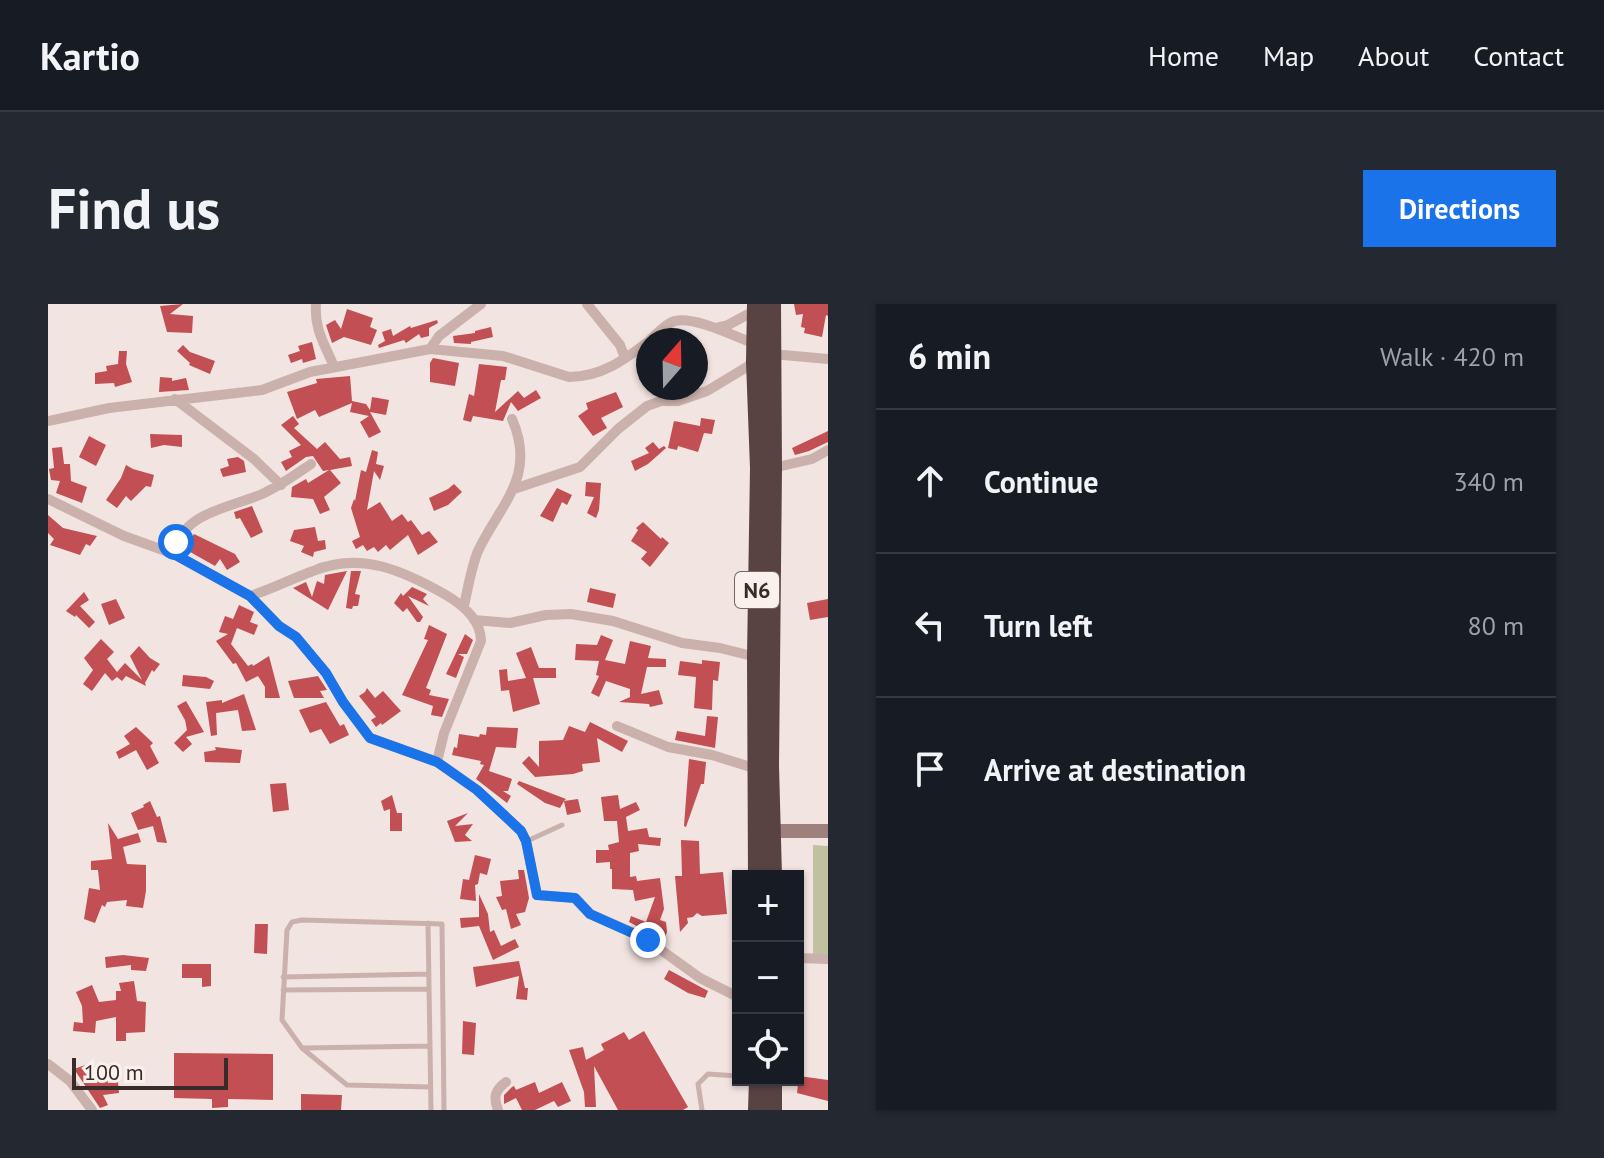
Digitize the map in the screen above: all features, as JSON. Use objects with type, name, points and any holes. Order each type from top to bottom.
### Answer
[{"type":"highway","name":"N6","points":[[761,306],[757,769],[772,870]]},
{"type":"highway","name":"N6","points":[[758,870],[765,831],[773,468],[761,354]]},
{"type":"highway","points":[[757,1110],[758,1086]]},
{"type":"highway","points":[[773,1086],[773,1110]]},
{"type":"street","points":[[316,304],[318,336],[334,367]]},
{"type":"street","points":[[430,349],[439,336],[481,304]]},
{"type":"street","points":[[587,304],[620,345],[625,358]]},
{"type":"street","points":[[715,328],[728,325],[761,306]]},
{"type":"street","points":[[665,328],[675,320],[715,328],[761,354],[828,359]]},
{"type":"street","points":[[48,421],[109,408],[262,390],[310,372],[430,349],[503,356],[569,377],[593,375],[636,350]]},
{"type":"street","points":[[514,489],[580,467],[618,429],[647,406],[661,401],[678,401],[707,391],[761,354]]},
{"type":"street","points":[[175,399],[254,459],[281,485]]},
{"type":"street","points":[[464,606],[473,563],[514,489],[520,472],[519,436],[512,419]]},
{"type":"street","points":[[773,468],[812,459],[828,450]]},
{"type":"street","points":[[174,554],[180,534],[217,508],[260,495],[311,464]]},
{"type":"street","points":[[48,500],[124,536],[174,554],[250,596],[279,626],[296,637],[326,673],[370,738],[437,762],[477,790],[521,831],[526,841],[537,895],[575,898],[590,914],[643,937],[700,978],[732,994]]},
{"type":"street","points":[[250,596],[313,571],[350,562],[404,572],[464,606],[481,632],[481,641],[444,733],[437,762]]},
{"type":"street","points":[[474,620],[510,623],[546,615],[571,614],[613,621],[682,643],[756,657]]},
{"type":"street","points":[[617,726],[668,747],[712,755],[757,769]]},
{"type":"street","points":[[765,831],[828,831]]},
{"type":"street","points":[[804,958],[828,959]]},
{"type":"street","points":[[48,1064],[70,1081],[92,1110]]},
{"type":"street","points":[[498,1110],[494,1095],[506,1082]]},
{"type":"lane","points":[[526,841],[562,825]]},
{"type":"lane","points":[[430,1087],[347,1085],[302,1048],[282,1020],[287,930],[292,922],[442,924],[444,1110]]},
{"type":"lane","points":[[428,923],[431,1110]]},
{"type":"lane","points":[[283,977],[429,974]]},
{"type":"lane","points":[[283,990],[429,989]]},
{"type":"lane","points":[[302,1048],[430,1046]]},
{"type":"lane","points":[[702,1110],[698,1084],[708,1074],[732,1076]]},
{"type":"green space","points":[[813,845],[828,846],[828,955],[813,955]]},
{"type":"building","points":[[183,304],[170,314],[193,316],[192,333],[167,332],[160,306]]},
{"type":"building","points":[[794,304],[828,304],[822,337],[804,333],[805,328],[801,327],[803,314],[796,315]]},
{"type":"building","points":[[347,309],[373,318],[370,327],[377,330],[371,345],[344,337],[332,343],[326,325],[335,320],[341,329]]},
{"type":"building","points":[[437,320],[438,323],[429,328],[429,336],[421,338],[419,334],[406,343],[404,340],[379,348],[378,345],[385,341],[382,332],[391,329],[393,336],[410,326]]},
{"type":"building","points":[[491,327],[493,337],[471,344],[454,343],[453,336]]},
{"type":"building","points":[[312,342],[316,359],[291,363],[288,355],[300,351],[298,346]]},
{"type":"building","points":[[183,345],[190,352],[215,361],[210,374],[189,365],[177,351]]},
{"type":"building","points":[[119,351],[127,351],[126,364],[132,382],[115,387],[114,383],[95,384],[95,373],[107,371],[106,366],[118,364]]},
{"type":"building","points":[[433,358],[459,363],[455,386],[430,382]]},
{"type":"building","points":[[479,364],[507,367],[505,380],[501,380],[495,412],[518,391],[524,398],[536,390],[541,398],[518,411],[511,402],[503,421],[473,416],[471,422],[463,420],[469,394],[474,396]]},
{"type":"building","points":[[350,376],[352,401],[366,404],[370,410],[372,397],[389,400],[386,415],[370,412],[381,432],[369,438],[360,422],[369,416],[350,412],[352,403],[319,417],[315,410],[297,419],[287,392],[317,383],[316,379]]},
{"type":"building","points":[[160,377],[172,378],[172,381],[186,378],[189,390],[159,392]]},
{"type":"building","points":[[616,392],[623,407],[601,418],[607,428],[593,436],[578,416],[588,409],[586,403]]},
{"type":"building","points":[[293,416],[299,424],[294,428],[317,449],[325,442],[340,459],[350,457],[352,466],[330,470],[341,483],[324,497],[330,510],[320,514],[313,499],[291,497],[292,487],[306,479],[308,483],[329,470],[323,471],[313,456],[306,457],[286,471],[281,462],[292,457],[289,451],[301,445],[281,425]]},
{"type":"building","points":[[701,418],[715,420],[712,434],[704,433],[698,452],[678,446],[677,450],[668,448],[674,421],[700,426]]},
{"type":"building","points":[[828,431],[828,442],[795,455],[792,448]]},
{"type":"building","points":[[150,434],[182,435],[182,447],[164,445],[151,448]]},
{"type":"building","points":[[89,436],[106,445],[96,466],[79,457]]},
{"type":"building","points":[[653,442],[659,449],[666,448],[635,471],[631,461],[649,453],[645,448]]},
{"type":"building","points":[[62,447],[64,464],[70,464],[71,481],[87,487],[82,503],[56,493],[60,481],[51,480],[49,469],[54,468],[52,448]]},
{"type":"building","points":[[372,450],[378,452],[376,464],[384,466],[380,480],[374,471],[367,510],[380,502],[392,521],[402,514],[422,535],[429,531],[438,542],[418,555],[408,535],[390,550],[386,545],[378,552],[374,547],[367,551],[363,545],[356,549],[352,541],[360,537],[351,508],[361,470],[366,472]]},
{"type":"building","points":[[238,457],[244,461],[246,472],[223,477],[220,469],[229,466],[227,459]]},
{"type":"building","points":[[126,465],[154,475],[151,487],[146,486],[131,501],[126,496],[117,508],[106,500]]},
{"type":"building","points":[[586,482],[601,483],[596,518],[587,513],[594,497],[585,496]]},
{"type":"building","points":[[454,484],[462,492],[448,505],[434,511],[429,498]]},
{"type":"building","points":[[557,488],[572,495],[567,505],[562,502],[553,522],[540,516]]},
{"type":"building","points":[[252,506],[263,532],[251,538],[234,512]]},
{"type":"building","points":[[48,515],[63,528],[97,536],[90,546],[86,544],[80,555],[50,545],[54,539],[48,533]]},
{"type":"building","points":[[643,522],[669,543],[650,567],[641,559],[647,552],[631,541],[638,530],[636,528]]},
{"type":"building","points":[[315,527],[318,541],[325,540],[326,549],[314,552],[313,557],[301,552],[304,546],[290,541],[294,530]]},
{"type":"building","points":[[194,534],[235,554],[240,562],[227,570],[220,559],[215,566],[185,549]]},
{"type":"building","points":[[347,571],[328,610],[293,588],[306,582],[312,597],[317,581],[324,584],[325,575]]},
{"type":"building","points":[[351,571],[361,571],[355,594],[360,595],[358,606],[352,609],[346,608]]},
{"type":"building","points":[[412,587],[427,594],[423,599],[429,606],[408,596],[423,617],[420,622],[407,608],[403,612],[394,603],[401,593],[403,596]]},
{"type":"building","points":[[590,588],[616,594],[613,608],[587,602]]},
{"type":"building","points":[[84,592],[89,600],[80,606],[95,622],[89,628],[76,615],[66,611]]},
{"type":"building","points":[[116,599],[125,618],[109,625],[101,604]]},
{"type":"building","points":[[828,599],[828,617],[810,620],[807,603]]},
{"type":"building","points":[[239,605],[254,612],[250,622],[258,625],[254,635],[237,628],[231,644],[248,666],[269,656],[280,698],[265,698],[265,687],[258,676],[246,682],[236,663],[233,664],[216,641],[228,634],[219,632],[225,616],[233,619]]},
{"type":"building","points":[[429,625],[447,634],[426,688],[431,690],[429,695],[449,699],[442,717],[431,715],[433,706],[402,695],[428,640],[424,639]]},
{"type":"building","points":[[465,634],[473,640],[467,654],[458,654],[464,657],[456,678],[446,674]]},
{"type":"building","points":[[601,635],[613,640],[605,660],[625,664],[630,641],[651,646],[648,658],[666,659],[666,667],[647,667],[641,694],[659,690],[663,704],[650,707],[649,704],[619,702],[630,697],[630,689],[606,681],[599,697],[591,693],[599,676],[596,675],[599,661],[575,660],[576,644],[597,645]]},
{"type":"building","points":[[101,639],[114,652],[107,659],[117,672],[125,663],[142,680],[130,656],[139,646],[160,664],[154,672],[152,670],[146,686],[126,676],[122,681],[117,677],[112,681],[105,673],[92,691],[83,684],[93,670],[84,658]]},
{"type":"building","points":[[531,647],[539,668],[556,668],[556,678],[533,678],[540,704],[513,712],[509,690],[501,691],[499,670],[507,669],[508,681],[526,678],[516,653]]},
{"type":"building","points":[[702,660],[720,662],[718,681],[713,680],[712,710],[694,708],[696,677],[678,675],[680,661],[702,664]]},
{"type":"building","points":[[183,675],[206,677],[214,681],[210,689],[182,686]]},
{"type":"building","points":[[318,676],[327,690],[320,691],[324,698],[294,698],[288,681]]},
{"type":"building","points":[[367,688],[375,698],[383,691],[401,711],[376,727],[371,720],[376,717],[359,696]]},
{"type":"building","points":[[244,694],[256,730],[242,731],[238,710],[216,713],[217,735],[211,736],[206,702],[222,700],[222,703]]},
{"type":"building","points":[[186,701],[204,732],[186,737],[192,744],[183,752],[174,743],[187,730],[177,706]]},
{"type":"building","points":[[326,702],[349,735],[330,744],[321,729],[310,733],[299,710]]},
{"type":"building","points":[[707,716],[718,717],[715,748],[675,740],[677,731],[705,736]]},
{"type":"building","points":[[590,722],[628,741],[622,752],[597,738],[600,762],[582,764],[583,771],[535,777],[522,763],[529,756],[539,767],[539,741],[563,740],[569,726],[585,732]]},
{"type":"building","points":[[136,727],[153,743],[150,746],[159,763],[147,770],[136,750],[119,759],[116,752],[130,744],[124,736]]},
{"type":"building","points":[[487,727],[518,728],[516,748],[496,747],[489,771],[512,779],[508,791],[503,791],[511,796],[507,803],[476,779],[484,765],[480,764],[481,761],[452,755],[454,747],[457,748],[459,734],[479,737],[480,734],[486,735]]},
{"type":"building","points":[[215,747],[242,750],[240,763],[205,762],[204,752],[216,750]]},
{"type":"building","points":[[689,759],[706,762],[704,784],[701,784],[686,827],[684,826]]},
{"type":"building","points":[[519,781],[566,799],[560,808],[545,803],[517,784]]},
{"type":"building","points":[[286,783],[289,810],[273,812],[270,784]]},
{"type":"building","points":[[392,795],[397,813],[402,813],[402,831],[390,831],[390,809],[384,811],[381,801]]},
{"type":"building","points":[[618,795],[620,809],[636,802],[640,810],[626,817],[628,831],[647,828],[649,837],[661,838],[660,846],[638,844],[639,851],[630,853],[630,877],[636,876],[637,881],[660,878],[664,909],[660,920],[666,922],[667,932],[664,940],[629,922],[631,916],[646,922],[655,897],[635,901],[633,890],[612,889],[610,862],[596,863],[596,850],[609,850],[608,845],[619,842],[617,821],[604,821],[601,797]]},
{"type":"building","points":[[578,799],[581,812],[567,815],[564,801]]},
{"type":"building","points":[[150,801],[157,817],[160,816],[167,843],[157,842],[153,826],[138,830],[131,813]]},
{"type":"building","points":[[468,813],[455,826],[473,824],[465,835],[472,841],[455,842],[447,821]]},
{"type":"building","points":[[108,823],[118,839],[138,833],[141,842],[123,847],[127,864],[146,865],[146,891],[143,908],[126,906],[127,900],[107,902],[105,907],[102,905],[95,923],[84,919],[89,888],[100,890],[98,870],[91,870],[91,861],[112,859]]},
{"type":"building","points":[[681,840],[699,841],[700,874],[723,872],[727,914],[702,916],[697,913],[687,918],[688,923],[680,932],[675,876],[682,876]]},
{"type":"building","points":[[475,855],[491,859],[487,875],[480,873],[475,885],[476,901],[460,899],[463,879],[469,880]]},
{"type":"building","points":[[518,870],[524,870],[529,898],[525,912],[516,914],[521,925],[511,929],[506,909],[502,910],[496,897],[502,896],[500,881],[519,879]]},
{"type":"building","points":[[479,894],[488,914],[490,932],[494,930],[501,946],[515,939],[519,947],[493,960],[479,926],[461,928],[460,918],[479,917]]},
{"type":"building","points":[[255,924],[268,924],[267,954],[254,953]]},
{"type":"building","points":[[123,955],[149,958],[146,971],[131,970],[131,965],[106,968],[105,957]]},
{"type":"building","points":[[519,961],[525,988],[528,988],[527,1000],[516,999],[519,976],[476,987],[473,967]]},
{"type":"building","points":[[182,964],[211,964],[211,986],[202,987],[202,978],[182,978]]},
{"type":"building","points":[[669,970],[708,991],[705,998],[688,993],[664,979]]},
{"type":"building","points":[[134,981],[137,1001],[146,1002],[145,1032],[126,1033],[126,1041],[116,1041],[116,1017],[96,1021],[95,1033],[73,1031],[74,1022],[83,1023],[82,1006],[76,992],[92,985],[99,1002],[116,1000],[116,991],[121,991],[119,983]]},
{"type":"building","points":[[463,1021],[476,1023],[474,1055],[462,1054]]},
{"type":"building","points":[[644,1031],[688,1107],[683,1110],[618,1110],[594,1066],[596,1107],[585,1107],[584,1092],[569,1050],[583,1047],[586,1060],[604,1050],[601,1044],[624,1032],[629,1040]]},
{"type":"building","points":[[174,1053],[273,1054],[273,1100],[228,1099],[228,1107],[212,1108],[212,1099],[174,1098]]},
{"type":"building","points":[[94,1062],[94,1079],[106,1076],[108,1083],[118,1082],[119,1093],[103,1095],[108,1105],[100,1108],[74,1069]]},
{"type":"building","points":[[804,1077],[828,1080],[828,1101],[797,1093],[798,1086],[804,1086]]},
{"type":"building","points":[[535,1082],[539,1093],[562,1082],[571,1101],[558,1107],[554,1101],[535,1110],[522,1110],[516,1098],[504,1104],[504,1095],[512,1087],[516,1090]]},
{"type":"building","points":[[301,1094],[342,1095],[341,1110],[301,1110]]},
{"type":"route","points":[[176,542],[174,554],[250,596],[279,626],[296,637],[326,673],[370,738],[437,762],[477,790],[521,831],[526,841],[537,895],[575,898],[590,914],[648,940]]}]
